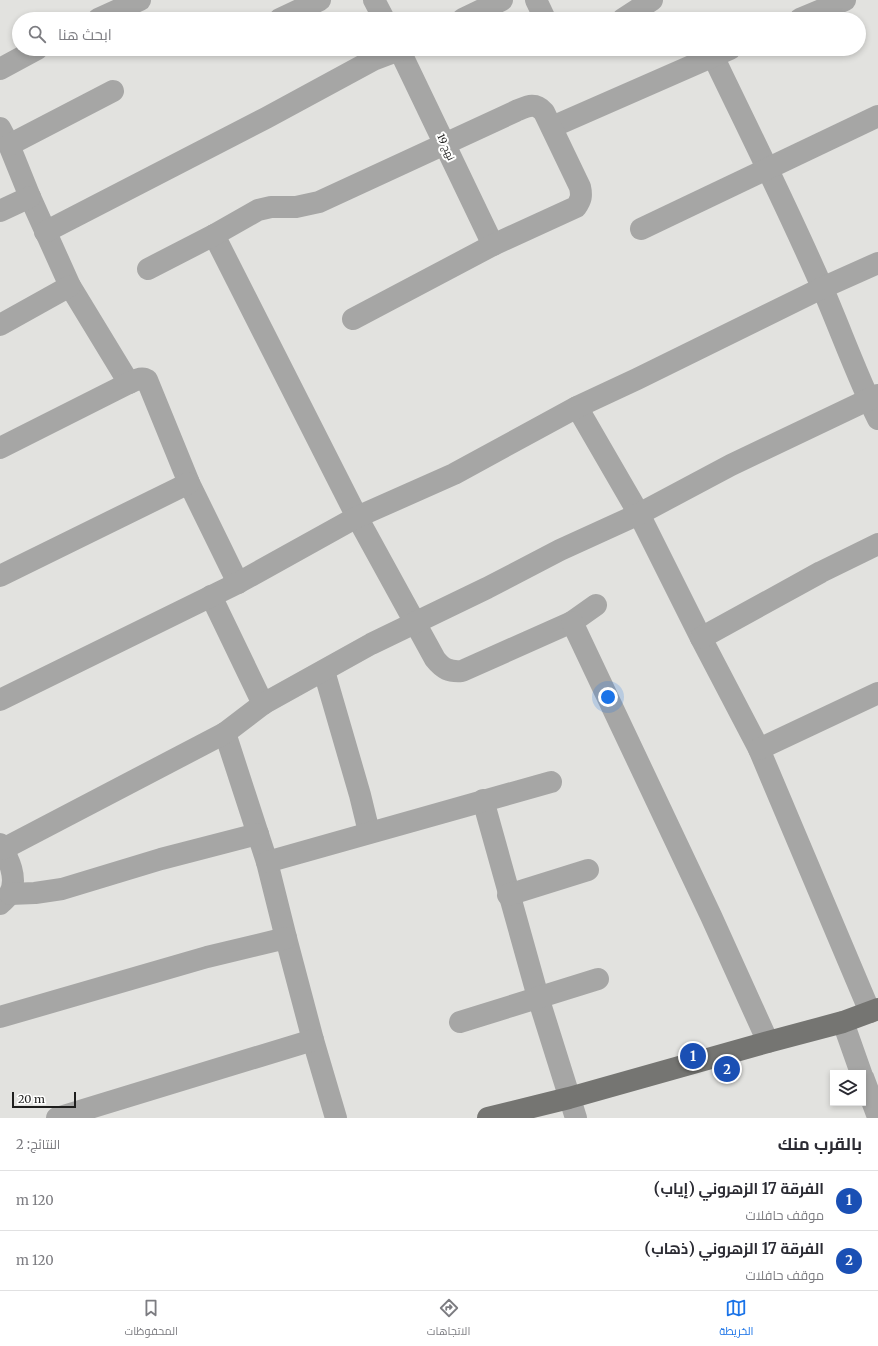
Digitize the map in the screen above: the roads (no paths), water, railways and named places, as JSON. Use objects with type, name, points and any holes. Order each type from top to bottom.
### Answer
[{"type":"main road","points":[[488,1118],[573,1108],[768,1042],[843,1022],[874,1010]]},
{"type":"street","points":[[113,12],[140,0]]},
{"type":"street","points":[[295,12],[320,0]]},
{"type":"street","points":[[374,0],[380,12]]},
{"type":"street","points":[[477,12],[502,0]]},
{"type":"street","points":[[536,0],[542,12]]},
{"type":"street","points":[[634,12],[652,0]]},
{"type":"street","points":[[817,12],[845,0]]},
{"type":"street","points":[[0,69],[24,56]]},
{"type":"street","points":[[45,232],[383,56]]},
{"type":"street","name":"نهج 19","points":[[403,56],[493,245]]},
{"type":"street","points":[[552,127],[715,56]]},
{"type":"street","points":[[5,899],[13,880],[11,868],[2,847],[224,733],[263,704],[371,644],[487,588],[560,550],[639,514],[731,465],[875,405],[768,169],[723,56]]},
{"type":"street","points":[[113,91],[4,137],[70,286],[129,383]]},
{"type":"street","points":[[148,268],[214,235],[258,210],[283,206],[296,207],[319,202],[516,111],[534,105],[539,107],[544,112],[552,127],[580,187],[582,195],[576,207],[493,245],[354,319]]},
{"type":"street","points":[[641,229],[878,116]]},
{"type":"street","points":[[0,211],[30,197]]},
{"type":"street","points":[[214,235],[357,517],[440,666],[453,672],[462,671],[572,622],[596,605]]},
{"type":"street","points":[[0,700],[238,583],[357,517],[454,474],[577,407],[822,288],[878,263]]},
{"type":"street","points":[[0,325],[70,286]]},
{"type":"street","points":[[0,448],[129,383],[140,378],[144,378],[149,383],[189,483],[238,583]]},
{"type":"street","points":[[577,407],[639,514],[759,749],[874,1010]]},
{"type":"street","points":[[0,576],[189,483]]},
{"type":"street","points":[[701,638],[821,572],[878,544]]},
{"type":"street","points":[[211,596],[263,704]]},
{"type":"street","points":[[572,622],[711,916],[768,1042]]},
{"type":"street","points":[[324,671],[360,795],[369,832]]},
{"type":"street","points":[[759,749],[878,693]]},
{"type":"street","points":[[224,733],[267,862],[313,1040],[336,1118]]},
{"type":"street","points":[[267,862],[369,832],[551,782]]},
{"type":"street","points":[[483,800],[508,895],[573,1108]]},
{"type":"street","points":[[5,899],[62,889],[161,859],[258,834]]},
{"type":"street","points":[[508,895],[588,870]]},
{"type":"street","points":[[0,1017],[207,957],[286,938]]},
{"type":"street","points":[[460,1022],[598,979]]},
{"type":"street","points":[[843,1022],[861,1070]]},
{"type":"street","points":[[58,1118],[313,1040]]},
{"type":"street","points":[[866,1085],[878,1117]]},
{"type":"place","name":"الفرقة 17 الزهروني (إياب)","points":[[693,1056]]},
{"type":"place","name":"الفرقة 17 الزهروني (ذهاب)","points":[[727,1069]]}]
